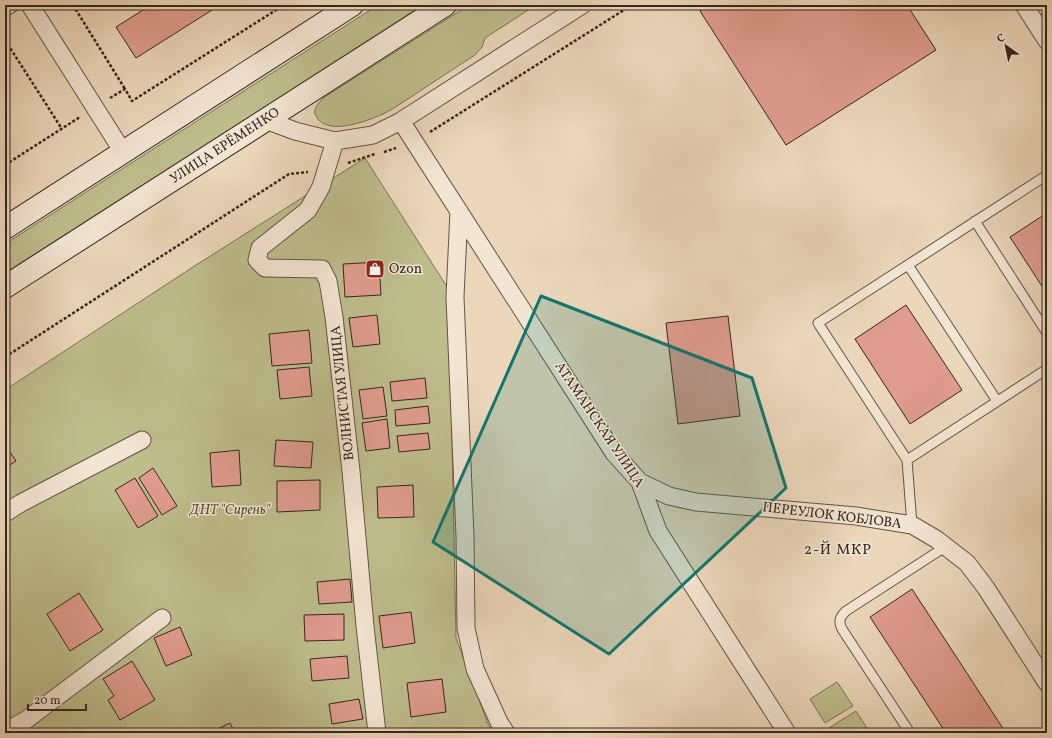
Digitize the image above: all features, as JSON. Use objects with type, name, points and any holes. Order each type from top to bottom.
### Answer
[{"type":"street","points":[[30,5],[123,152]]},
{"type":"street","points":[[5,228],[352,5]]},
{"type":"street","name":"УЛИЦА ЕРЁМЕНКО","points":[[5,287],[445,5]]},
{"type":"street","points":[[266,120],[295,131],[335,141],[373,135],[401,121],[582,5]]},
{"type":"street","points":[[1024,5],[1047,41]]},
{"type":"street","name":"АТАМАНСКАЯ УЛИЦА","points":[[401,121],[614,453],[640,482],[658,531],[787,733]]},
{"type":"street","name":"ВОЛНИСТАЯ УЛИЦА","points":[[335,141],[321,187],[308,210],[260,248],[257,260],[265,268],[322,269],[328,281],[334,317],[351,463],[365,626],[377,733]]},
{"type":"street","points":[[459,210],[455,297],[465,536],[466,628],[475,668],[499,722],[506,733]]},
{"type":"street","points":[[5,513],[21,503],[142,440]]},
{"type":"street","name":"ПЕРЕУЛОК КОБЛОВА","points":[[640,482],[669,496],[696,502],[856,516],[912,526],[936,539],[967,563],[986,588],[1047,683]]},
{"type":"street","points":[[5,732],[26,720],[162,618]]},
{"type":"lane","points":[[5,12],[16,5]]},
{"type":"lane","points":[[912,526],[907,460],[818,323],[1047,174]]},
{"type":"lane","points":[[975,221],[1047,333]]},
{"type":"lane","points":[[908,265],[997,401]]},
{"type":"lane","points":[[907,460],[1047,369]]},
{"type":"lane","points":[[910,733],[842,629],[840,617],[846,611],[945,547]]},
{"type":"path","points":[[73,5],[132,101],[284,5]]},
{"type":"path","points":[[5,357],[289,174],[326,170],[414,142],[632,5]]},
{"type":"path","points":[[5,40],[62,129]]},
{"type":"path","points":[[5,165],[125,89]]},
{"type":"highlighted area","points":[[541,296],[752,378],[786,488],[609,654],[433,542]]},
{"type":"green space","points":[[378,5],[423,5],[5,273],[5,244]]},
{"type":"green space","points":[[469,5],[536,5],[485,38],[482,47],[475,55],[387,112],[348,126],[329,126],[321,122],[316,116],[315,109],[323,98]]},
{"type":"green space","name":"ДНТ \"Сирень\"","points":[[365,158],[449,290],[456,638],[488,724],[494,733],[5,733],[5,390],[193,267]]},
{"type":"green space","points":[[837,682],[853,706],[825,723],[810,699]]},
{"type":"green space","points":[[856,711],[870,733],[832,733],[829,728]]},
{"type":"building","points":[[97,5],[108,5],[100,10]]},
{"type":"building","points":[[151,5],[220,5],[136,58],[116,27]]},
{"type":"building","points":[[710,5],[907,5],[936,50],[786,145],[700,11]]},
{"type":"building","points":[[1047,213],[1047,294],[1010,237]]},
{"type":"building","points":[[379,262],[381,295],[345,297],[343,264]]},
{"type":"building","points":[[906,305],[962,390],[910,424],[855,339]]},
{"type":"building","points":[[377,315],[380,344],[353,347],[349,318]]},
{"type":"building","points":[[728,316],[740,416],[678,424],[666,323]]},
{"type":"building","points":[[309,330],[312,363],[272,366],[269,334]]},
{"type":"building","points":[[309,367],[312,396],[280,399],[277,370]]},
{"type":"building","points":[[425,378],[427,398],[392,401],[390,382]]},
{"type":"building","points":[[383,387],[387,416],[363,419],[359,390]]},
{"type":"building","points":[[428,406],[430,423],[396,426],[395,410]]},
{"type":"building","points":[[387,419],[390,448],[366,451],[362,423]]},
{"type":"building","points":[[428,433],[430,449],[399,452],[397,436]]},
{"type":"building","points":[[276,440],[313,442],[311,468],[274,466]]},
{"type":"building","points":[[5,445],[16,461],[5,468]]},
{"type":"building","points":[[239,450],[241,485],[212,487],[210,453]]},
{"type":"building","points":[[153,468],[177,506],[162,515],[139,478]]},
{"type":"building","points":[[135,478],[158,516],[138,528],[115,490]]},
{"type":"building","points":[[320,480],[320,510],[277,512],[277,481]]},
{"type":"building","points":[[413,485],[414,517],[378,518],[377,487]]},
{"type":"building","points":[[350,579],[352,602],[319,604],[317,582]]},
{"type":"building","points":[[912,589],[1006,733],[946,733],[870,617]]},
{"type":"building","points":[[79,593],[103,630],[70,651],[47,614]]},
{"type":"building","points":[[411,612],[415,643],[383,648],[379,616]]},
{"type":"building","points":[[344,614],[344,640],[305,641],[304,615]]},
{"type":"building","points":[[180,627],[192,655],[166,666],[154,638]]},
{"type":"building","points":[[347,656],[349,678],[312,681],[310,659]]},
{"type":"building","points":[[132,661],[155,700],[120,720],[108,700],[114,696],[103,679]]},
{"type":"building","points":[[442,679],[446,712],[411,717],[407,683]]},
{"type":"building","points":[[359,699],[363,719],[332,724],[329,704]]},
{"type":"building","points":[[230,723],[235,733],[209,733]]},
{"type":"building","points":[[178,728],[181,733],[171,733]]},
{"type":"place","name":"Ozon","points":[[375,269]]},
{"type":"district","name":"2-Й МКР","points":[[838,550]]}]
